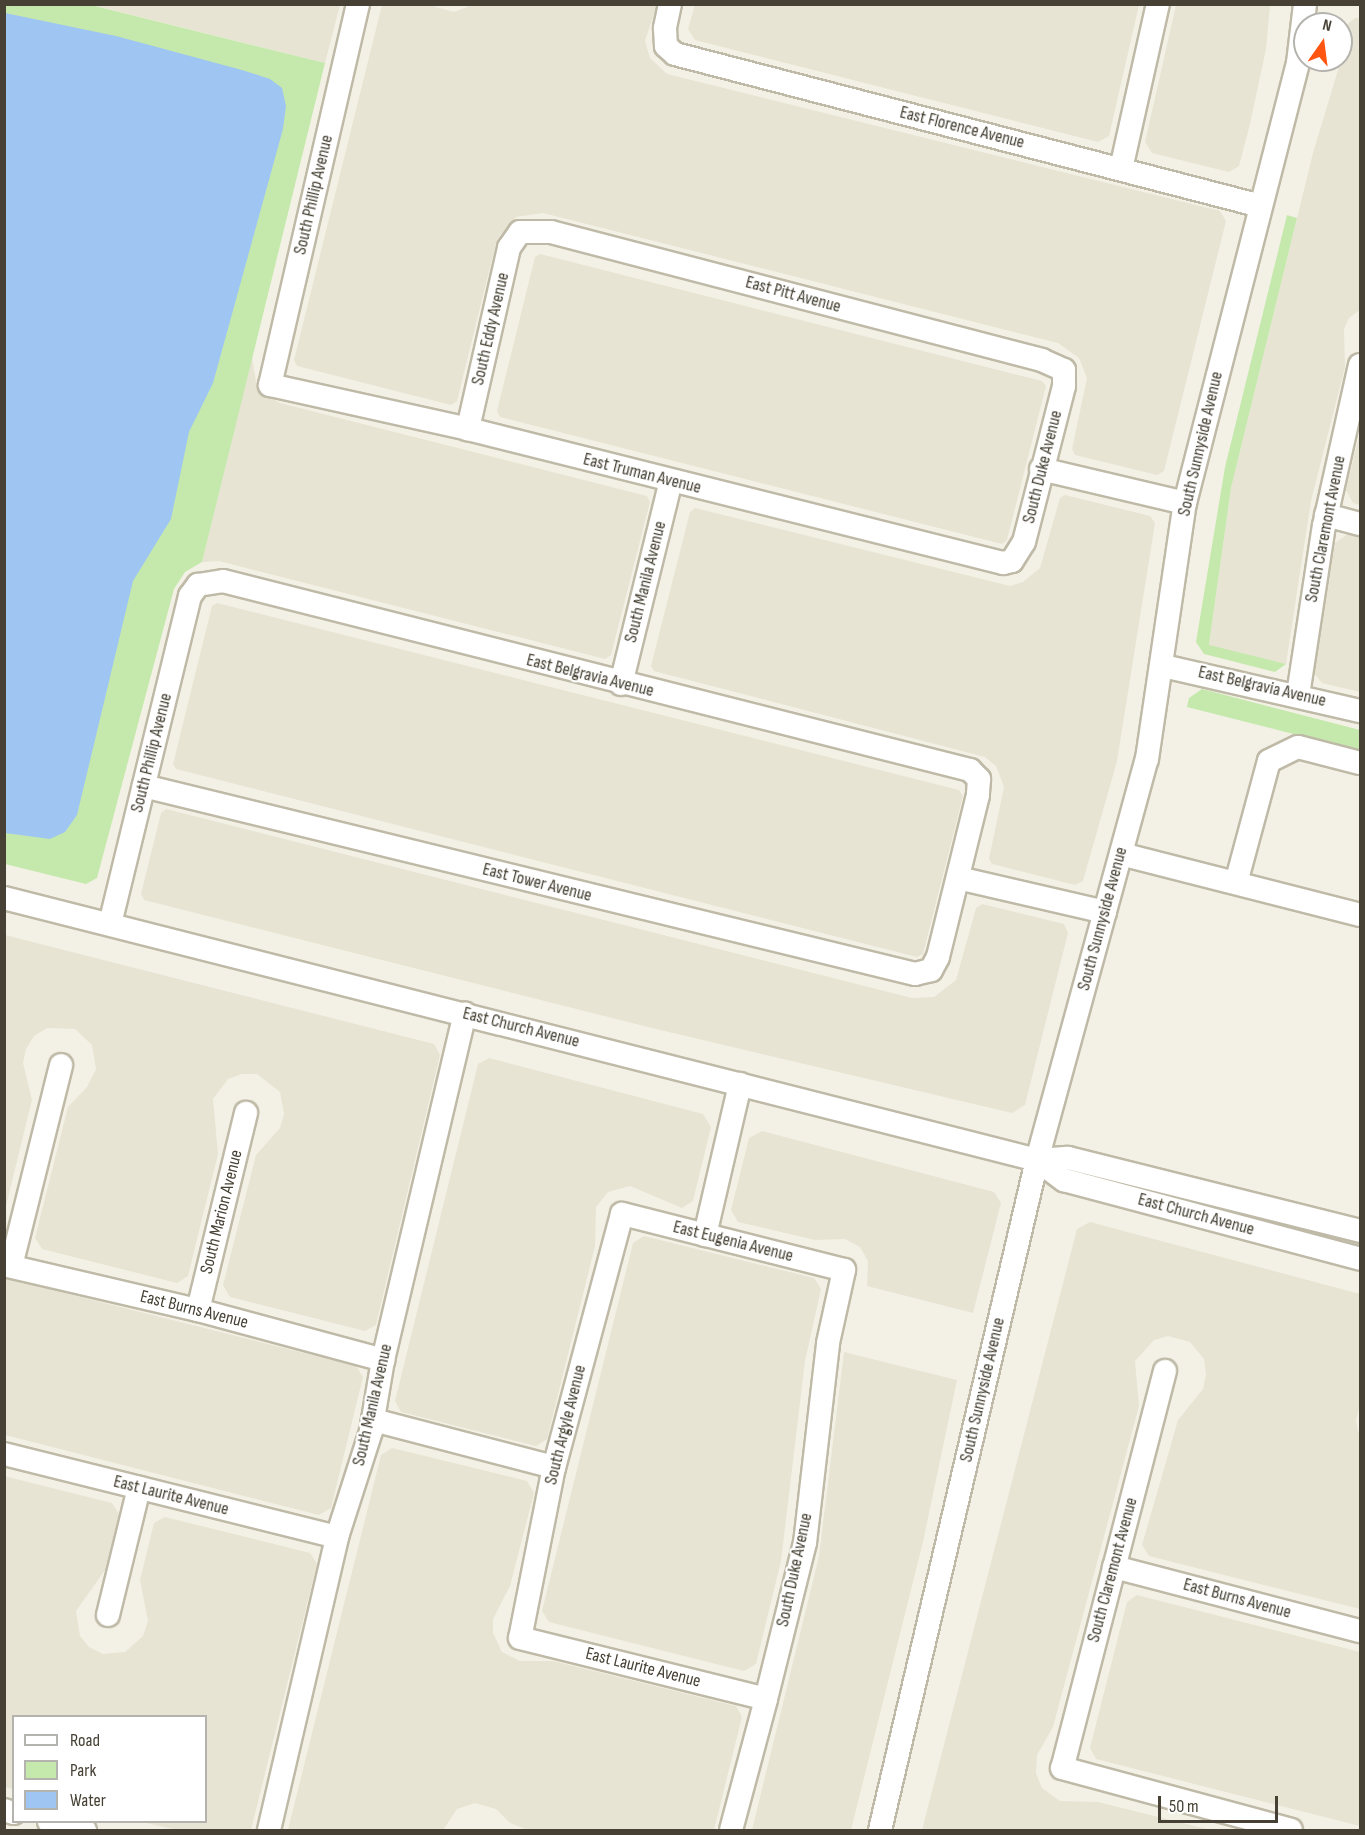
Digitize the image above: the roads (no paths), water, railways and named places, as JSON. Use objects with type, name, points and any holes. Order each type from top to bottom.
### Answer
[{"type":"street","name":"South Phillip Avenue","points":[[270,385],[358,4]]},
{"type":"street","name":"East Florence Avenue","points":[[670,4],[664,28],[666,46],[675,54],[1261,206]]},
{"type":"street","points":[[1121,169],[1158,4]]},
{"type":"street","name":"South Sunnyside Avenue","points":[[880,1830],[1037,1160],[1147,759],[1163,666],[1185,503],[1298,63],[1305,4]]},
{"type":"street","name":"East Pitt Avenue","points":[[520,232],[551,232],[1042,360],[1064,370]]},
{"type":"street","name":"South Eddy Avenue","points":[[468,429],[509,248],[520,232]]},
{"type":"street","name":"South Claremont Avenue","points":[[1298,695],[1326,515],[1360,365]]},
{"type":"street","name":"South Duke Avenue","points":[[1012,561],[1024,542],[1064,386],[1064,370]]},
{"type":"street","name":"East Truman Avenue","points":[[270,385],[468,429],[986,561],[1012,561]]},
{"type":"street","points":[[1041,469],[1185,503]]},
{"type":"street","name":"South Manila Avenue","points":[[621,684],[671,481]]},
{"type":"street","points":[[1326,515],[1360,524]]},
{"type":"street","name":"East Belgravia Avenue","points":[[198,585],[223,581],[621,684],[970,770],[979,779],[958,878]]},
{"type":"street","name":"South Phillip Avenue","points":[[110,924],[190,596],[198,585]]},
{"type":"street","name":"East Belgravia Avenue","points":[[1163,666],[1360,711]]},
{"type":"street","points":[[1236,883],[1269,761],[1298,747],[1360,763]]},
{"type":"street","name":"East Tower Avenue","points":[[144,786],[892,971],[915,974],[931,970],[938,957],[958,878]]},
{"type":"street","points":[[1121,854],[1360,915]]},
{"type":"street","points":[[958,878],[1105,912]]},
{"type":"street","name":"East Church Avenue","points":[[4,898],[1037,1160],[1068,1158],[1360,1232]]},
{"type":"street","name":"South Manila Avenue","points":[[269,1830],[337,1537],[373,1420],[383,1360],[465,1014]]},
{"type":"street","points":[[8,1265],[61,1065]]},
{"type":"street","points":[[705,1235],[740,1084]]},
{"type":"street","name":"South Marion Avenue","points":[[198,1310],[246,1113]]},
{"type":"street","name":"East Church Avenue","points":[[1037,1160],[1064,1180],[1360,1259]]},
{"type":"street","name":"East Eugenia Avenue","points":[[622,1214],[844,1270]]},
{"type":"street","name":"South Argyle Avenue","points":[[520,1638],[554,1467],[622,1214]]},
{"type":"street","name":"East Burns Avenue","points":[[8,1265],[198,1310],[383,1360]]},
{"type":"street","name":"South Duke Avenue","points":[[731,1830],[805,1543],[828,1343],[844,1270]]},
{"type":"street","name":"South Claremont Avenue","points":[[1166,1371],[1062,1768],[1291,1830]]},
{"type":"street","points":[[373,1420],[554,1467]]},
{"type":"street","name":"East Laurite Avenue","points":[[4,1454],[337,1537]]},
{"type":"street","points":[[108,1615],[139,1488]]},
{"type":"street","name":"East Burns Avenue","points":[[1114,1567],[1360,1631]]},
{"type":"street","name":"East Laurite Avenue","points":[[520,1638],[766,1699]]},
{"type":"street","points":[[57,1823],[85,1830]]},
{"type":"water","points":[[5,13],[116,36],[270,79],[282,88],[286,106],[283,129],[213,383],[189,432],[171,519],[133,581],[77,815],[65,832],[50,839],[5,833]]}]
